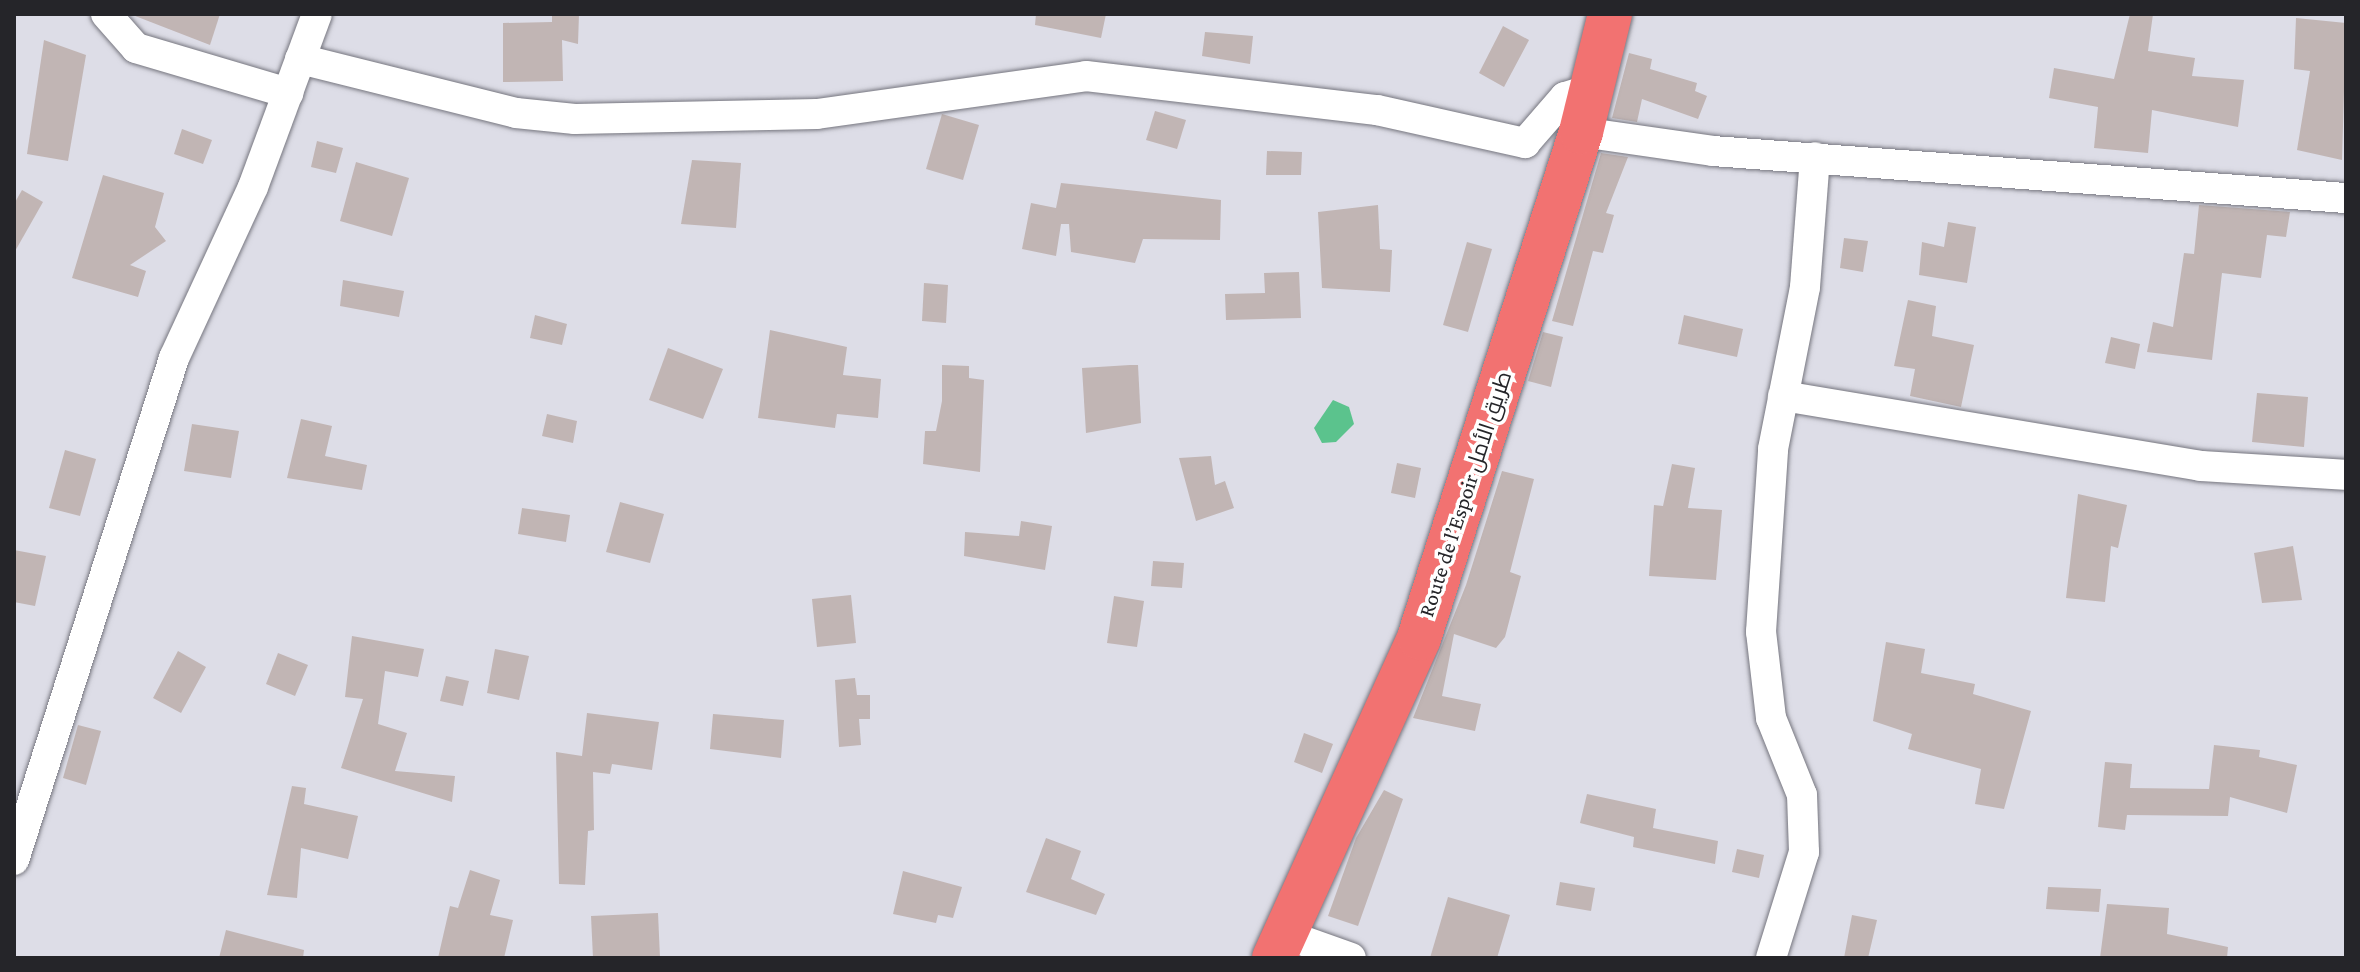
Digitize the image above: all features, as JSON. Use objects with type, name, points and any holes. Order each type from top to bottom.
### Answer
[{"type":"highway","name":"Route de l’Espoir طريق الأمل","points":[[1279,946],[1419,638],[1581,132],[1610,14]]},
{"type":"street","points":[[106,14],[136,48],[288,93]]},
{"type":"street","points":[[14,860],[174,358],[253,187],[317,14]]},
{"type":"street","points":[[300,59],[516,113],[575,119],[817,114],[1086,76],[1377,110],[1525,143],[1565,97],[1592,89]]},
{"type":"street","points":[[1581,132],[1815,157],[2346,198]]},
{"type":"street","points":[[1771,958],[1804,852],[1802,795],[1771,718],[1761,632],[1773,449],[1805,287],[1815,157]]},
{"type":"street","points":[[1783,396],[2200,466],[2346,475]]},
{"type":"street","points":[[1279,946],[1351,958]]},
{"type":"green space","points":[[1333,400],[1349,407],[1354,424],[1336,442],[1322,443],[1314,428]]},
{"type":"building","points":[[130,14],[220,14],[210,45]]},
{"type":"building","points":[[552,14],[579,14],[578,44],[562,40],[563,81],[503,82],[503,23],[552,22]]},
{"type":"building","points":[[1036,14],[1106,14],[1101,38],[1035,25]]},
{"type":"building","points":[[2130,14],[2153,14],[2148,51],[2195,58],[2192,76],[2244,80],[2238,127],[2152,110],[2148,153],[2094,148],[2098,107],[2049,98],[2054,68],[2114,79]]},
{"type":"building","points":[[2296,18],[2346,23],[2342,160],[2297,150],[2310,71],[2294,69]]},
{"type":"building","points":[[1503,26],[1529,40],[1504,87],[1479,73]]},
{"type":"building","points":[[1205,32],[1253,36],[1250,64],[1202,56]]},
{"type":"building","points":[[44,40],[86,55],[68,161],[27,154]]},
{"type":"building","points":[[1629,53],[1652,59],[1650,69],[1697,83],[1695,91],[1707,96],[1698,119],[1642,99],[1637,122],[1612,118]]},
{"type":"building","points":[[1155,111],[1186,120],[1177,149],[1146,140]]},
{"type":"building","points":[[942,114],[979,125],[963,180],[926,169]]},
{"type":"building","points":[[182,129],[212,140],[203,164],[174,154]]},
{"type":"building","points":[[317,141],[343,148],[336,173],[311,167]]},
{"type":"building","points":[[1267,151],[1302,152],[1301,175],[1266,175]]},
{"type":"building","points":[[1601,153],[1628,157],[1606,213],[1614,215],[1603,253],[1593,251],[1573,326],[1552,321]]},
{"type":"building","points":[[692,160],[741,163],[736,228],[681,224]]},
{"type":"building","points":[[356,162],[409,178],[392,236],[340,221]]},
{"type":"building","points":[[103,175],[164,193],[155,227],[166,241],[130,265],[146,271],[138,297],[72,278]]},
{"type":"building","points":[[1061,183],[1221,200],[1220,240],[1143,239],[1135,263],[1071,252],[1069,224],[1061,224],[1056,256],[1022,249],[1031,203],[1056,208]]},
{"type":"building","points":[[22,190],[43,202],[14,253],[14,204]]},
{"type":"building","points":[[1378,205],[1380,249],[1392,250],[1390,292],[1322,288],[1318,212]]},
{"type":"building","points":[[2199,205],[2290,212],[2286,237],[2267,235],[2261,278],[2222,273],[2212,360],[2147,352],[2153,322],[2173,327],[2184,253],[2194,254]]},
{"type":"building","points":[[1948,222],[1976,227],[1967,283],[1919,275],[1922,242],[1944,247]]},
{"type":"building","points":[[1844,238],[1868,241],[1863,272],[1840,268]]},
{"type":"building","points":[[1467,242],[1492,249],[1468,332],[1443,325]]},
{"type":"building","points":[[1299,272],[1301,318],[1226,320],[1225,294],[1265,293],[1264,273]]},
{"type":"building","points":[[343,280],[404,291],[399,317],[340,306]]},
{"type":"building","points":[[924,283],[948,285],[946,323],[922,321]]},
{"type":"building","points":[[1908,300],[1936,306],[1932,336],[1974,345],[1961,407],[1910,396],[1915,369],[1894,366]]},
{"type":"building","points":[[535,315],[567,324],[562,345],[530,338]]},
{"type":"building","points":[[1684,315],[1743,329],[1737,357],[1678,344]]},
{"type":"building","points":[[770,330],[847,347],[843,375],[881,379],[878,418],[837,414],[835,428],[758,418]]},
{"type":"building","points":[[1543,332],[1563,337],[1551,387],[1528,381]]},
{"type":"building","points":[[2111,337],[2140,344],[2135,369],[2105,363]]},
{"type":"building","points":[[668,348],[723,369],[703,419],[649,400]]},
{"type":"building","points":[[942,365],[969,366],[969,378],[984,380],[980,472],[923,464],[925,431],[936,431],[942,401]]},
{"type":"building","points":[[1138,365],[1141,423],[1086,433],[1082,368]]},
{"type":"building","points":[[2257,393],[2308,397],[2304,447],[2252,442]]},
{"type":"building","points":[[547,414],[577,421],[573,443],[542,436]]},
{"type":"building","points":[[301,419],[332,426],[325,456],[367,465],[362,490],[287,478]]},
{"type":"building","points":[[192,424],[239,431],[231,478],[184,471]]},
{"type":"building","points":[[65,450],[96,459],[80,516],[49,508]]},
{"type":"building","points":[[1211,456],[1215,485],[1225,481],[1234,508],[1196,521],[1179,458]]},
{"type":"building","points":[[1397,463],[1421,468],[1415,498],[1391,493]]},
{"type":"building","points":[[1672,464],[1695,468],[1688,508],[1722,510],[1716,580],[1649,576],[1654,505],[1663,506]]},
{"type":"building","points":[[1502,471],[1534,479],[1510,572],[1521,576],[1505,637],[1496,648],[1454,634],[1442,696],[1481,704],[1475,731],[1413,718],[1466,585]]},
{"type":"building","points":[[2078,494],[2127,505],[2118,548],[2111,546],[2105,602],[2066,598]]},
{"type":"building","points":[[620,502],[664,514],[650,563],[606,552]]},
{"type":"building","points":[[522,508],[570,515],[566,542],[518,534]]},
{"type":"building","points":[[1021,521],[1052,526],[1045,570],[964,556],[965,532],[1019,536]]},
{"type":"building","points":[[2293,546],[2302,600],[2262,603],[2254,553]]},
{"type":"building","points":[[14,550],[46,556],[35,606],[14,602]]},
{"type":"building","points":[[1153,561],[1184,563],[1182,588],[1151,586]]},
{"type":"building","points":[[851,595],[856,643],[817,647],[812,599]]},
{"type":"building","points":[[1114,596],[1144,601],[1137,647],[1107,643]]},
{"type":"building","points":[[352,636],[424,649],[418,677],[385,671],[378,724],[407,733],[395,771],[455,776],[452,802],[341,768],[363,699],[345,697]]},
{"type":"building","points":[[1886,642],[1925,649],[1921,673],[1975,684],[1973,694],[2031,711],[2004,809],[1975,804],[1981,769],[1908,749],[1912,734],[1873,721]]},
{"type":"building","points":[[495,649],[529,656],[519,700],[487,693]]},
{"type":"building","points":[[178,651],[206,667],[181,713],[153,698]]},
{"type":"building","points":[[278,653],[308,665],[295,696],[266,684]]},
{"type":"building","points":[[446,676],[469,681],[463,706],[440,701]]},
{"type":"building","points":[[855,678],[857,695],[870,695],[870,719],[859,719],[861,745],[839,747],[835,680]]},
{"type":"building","points":[[587,713],[659,722],[652,770],[612,764],[610,774],[593,772],[594,830],[588,831],[585,885],[559,884],[556,752],[582,756]]},
{"type":"building","points":[[713,714],[784,720],[781,758],[710,749]]},
{"type":"building","points":[[78,725],[101,731],[86,785],[63,778]]},
{"type":"building","points":[[1304,733],[1333,744],[1322,773],[1294,762]]},
{"type":"building","points":[[2214,745],[2260,750],[2259,757],[2297,765],[2287,813],[2230,797],[2228,816],[2127,815],[2125,830],[2098,827],[2105,762],[2132,764],[2130,788],[2209,789]]},
{"type":"building","points":[[292,786],[306,788],[304,804],[358,816],[348,859],[301,848],[297,898],[267,895]]},
{"type":"building","points":[[1384,790],[1403,799],[1358,926],[1328,916],[1356,838]]},
{"type":"building","points":[[1587,794],[1656,809],[1653,828],[1718,841],[1715,864],[1633,847],[1634,837],[1580,823]]},
{"type":"building","points":[[1046,838],[1081,851],[1071,879],[1105,894],[1096,915],[1026,892]]},
{"type":"building","points":[[1737,849],[1764,855],[1759,878],[1732,872]]},
{"type":"building","points":[[470,870],[500,880],[490,915],[513,920],[504,958],[438,958],[450,906],[458,908]]},
{"type":"building","points":[[903,871],[962,887],[953,918],[938,915],[936,923],[893,914]]},
{"type":"building","points":[[1560,882],[1595,888],[1591,911],[1556,905]]},
{"type":"building","points":[[2048,887],[2101,889],[2099,912],[2046,909]]},
{"type":"building","points":[[1448,897],[1510,915],[1497,958],[1430,958]]},
{"type":"building","points":[[2107,904],[2169,908],[2167,934],[2228,947],[2227,958],[2100,958]]},
{"type":"building","points":[[658,913],[660,958],[593,958],[591,916]]},
{"type":"building","points":[[1852,915],[1877,920],[1868,958],[1844,958]]},
{"type":"building","points":[[226,930],[304,950],[303,958],[219,958]]}]
